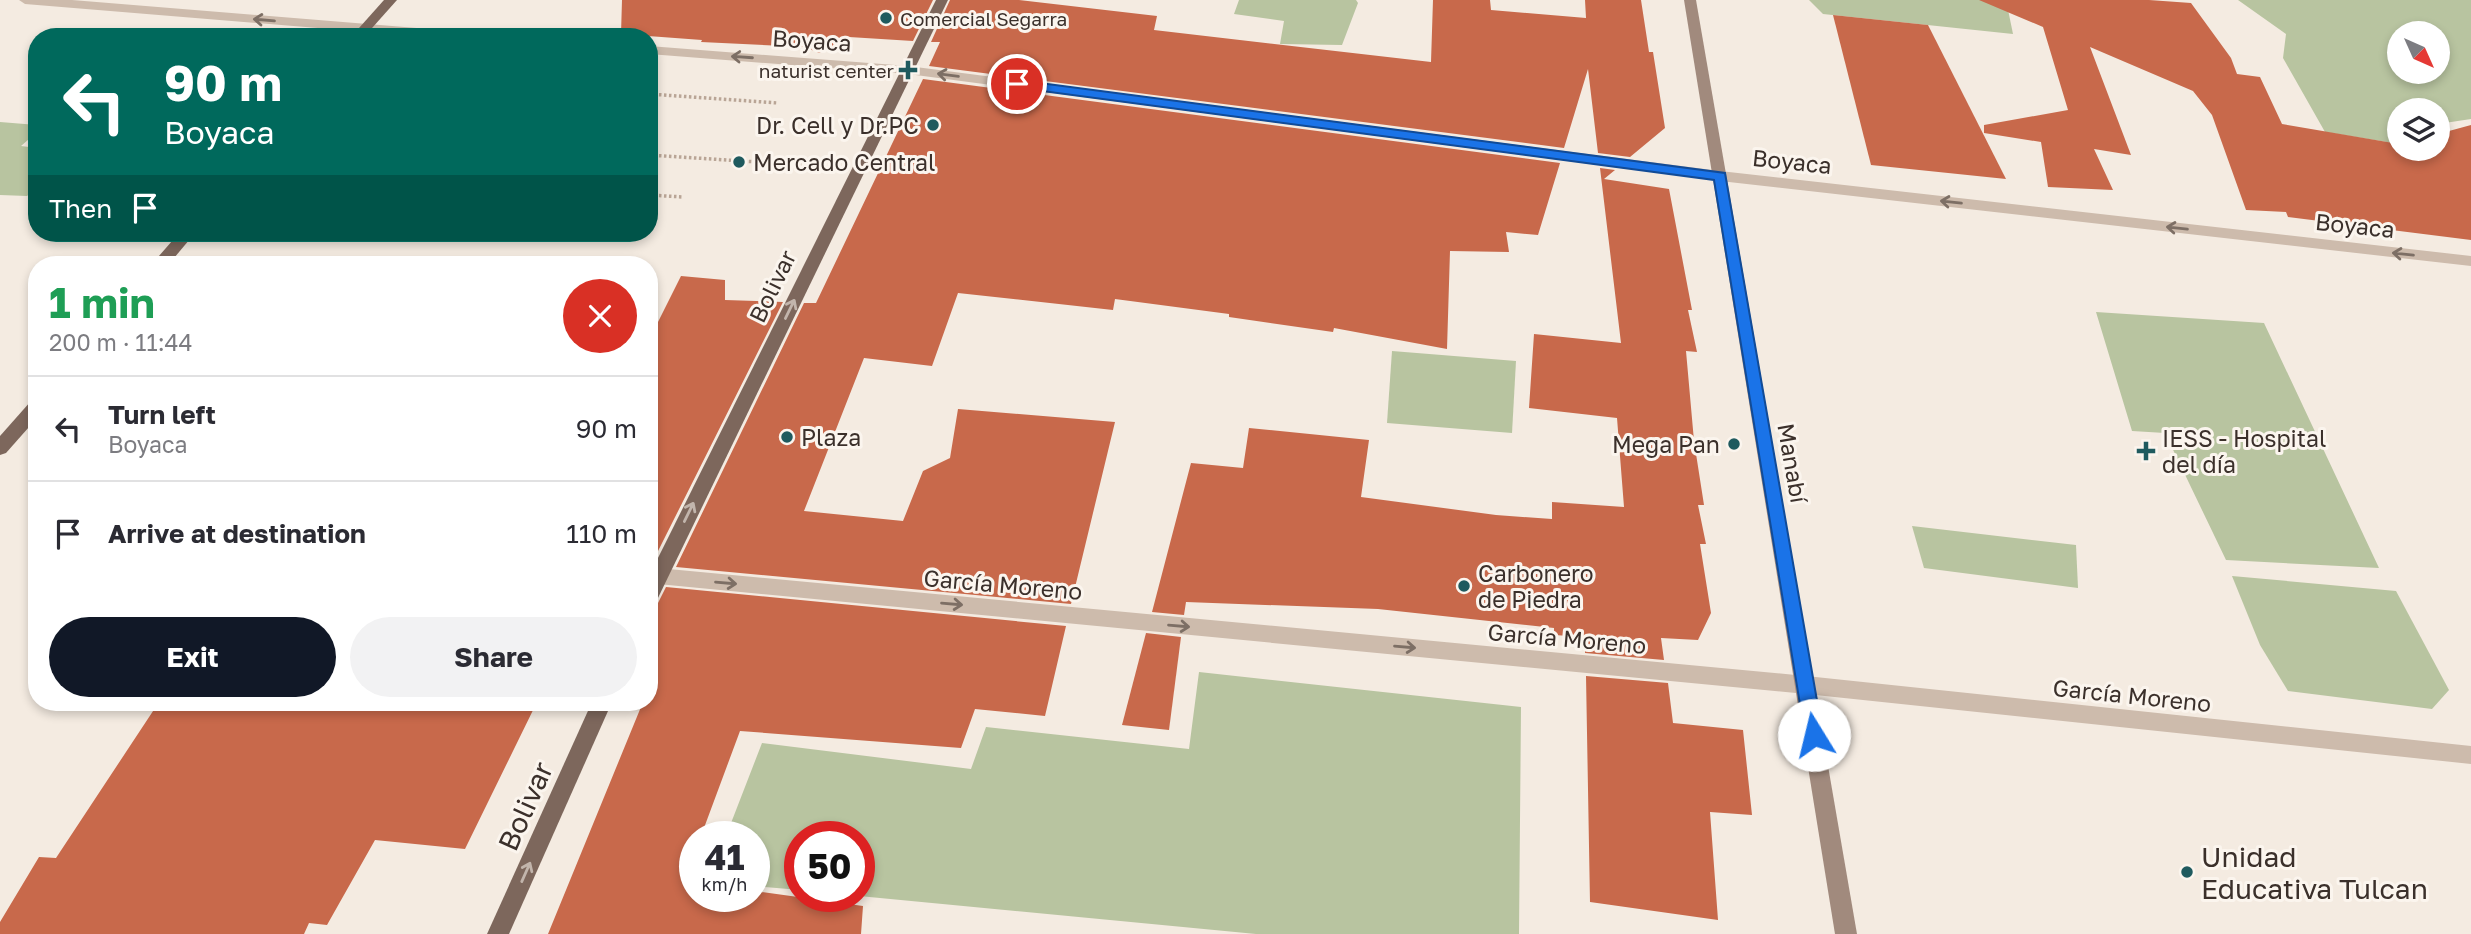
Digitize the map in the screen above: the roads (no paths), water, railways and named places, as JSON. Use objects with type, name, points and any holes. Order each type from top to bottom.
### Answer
[{"type":"main road","points":[[365,28],[391,0]]},
{"type":"main road","name":"Bolivar","points":[[658,576],[942,0]]},
{"type":"main road","name":"Manabí","points":[[1690,0],[1846,934]]},
{"type":"main road","points":[[167,256],[179,242]]},
{"type":"main road","points":[[0,448],[28,416]]},
{"type":"main road","name":"Bolivar","points":[[498,934],[598,711]]},
{"type":"street","points":[[25,0],[319,28]]},
{"type":"street","name":"Boyaca","points":[[658,51],[908,70],[1720,176],[2471,261]]},
{"type":"street","name":"García Moreno","points":[[658,576],[1806,685],[2471,755]]},
{"type":"place","name":"Comercial Segarra","points":[[886,18]]},
{"type":"place","name":"naturist center","points":[[908,70]]},
{"type":"place","name":"Dr. Cell y Dr.PC","points":[[933,125]]},
{"type":"place","name":"Mercado Central","points":[[739,162]]},
{"type":"place","name":"Plaza","points":[[787,437]]},
{"type":"place","name":"Mega Pan","points":[[1734,444]]},
{"type":"place","name":"IESS - Hospital del día","points":[[2146,451]]},
{"type":"place","name":"Carbonero de Piedra","points":[[1464,586]]},
{"type":"place","name":"Unidad Educativa Tulcan","points":[[2187,872]]}]
